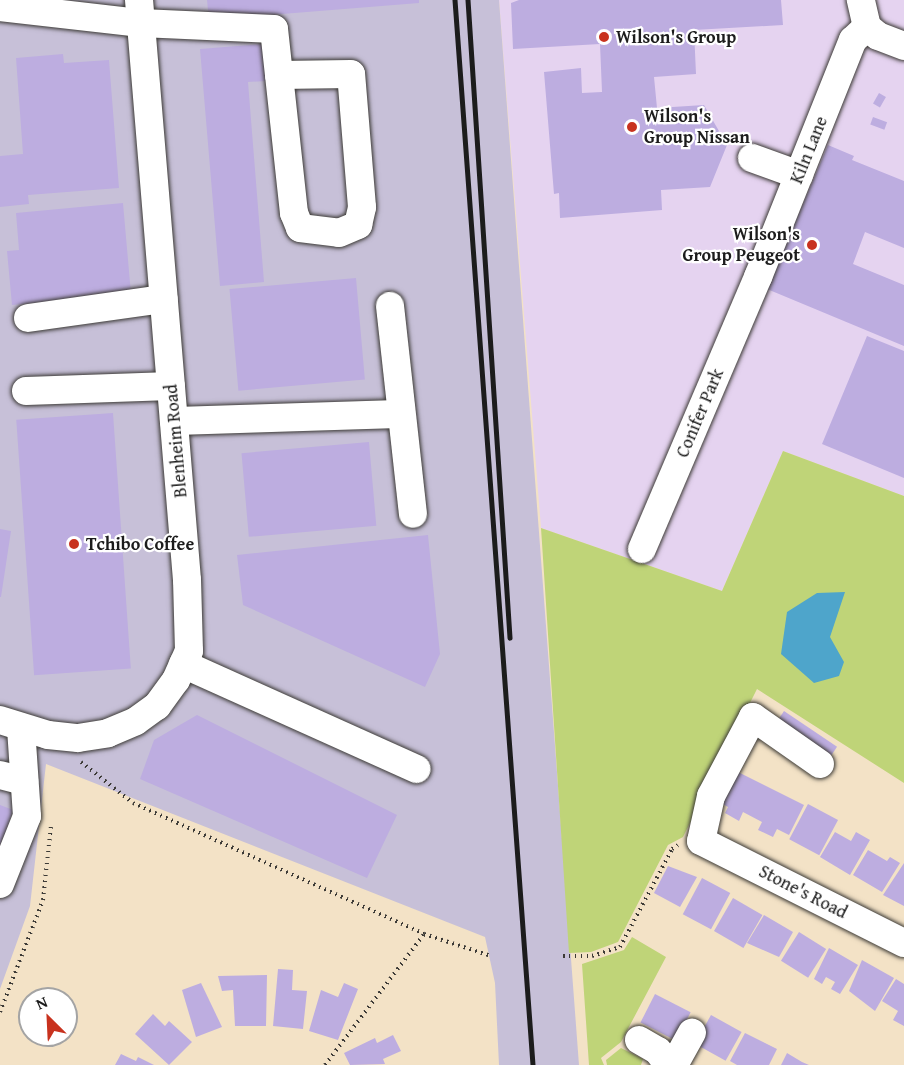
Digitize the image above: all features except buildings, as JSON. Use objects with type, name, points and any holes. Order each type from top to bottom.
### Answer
[{"type":"street","points":[[861,0],[867,27],[878,36],[904,46]]},
{"type":"street","points":[[0,7],[140,12],[274,29],[279,75],[294,213],[300,228],[339,233],[358,225],[362,207],[351,74],[279,75]]},
{"type":"street","name":"Blenheim Road","points":[[23,727],[78,738],[108,733],[136,722],[157,706],[189,651],[188,580],[140,12]]},
{"type":"street","name":"Kiln Lane","points":[[758,277],[853,40],[867,27]]},
{"type":"street","points":[[752,158],[799,175]]},
{"type":"street","name":"Conifer Park","points":[[642,549],[758,277]]},
{"type":"street","points":[[28,318],[164,299]]},
{"type":"street","points":[[390,306],[399,414],[413,514]]},
{"type":"street","points":[[26,391],[171,386]]},
{"type":"street","points":[[174,421],[399,414]]},
{"type":"street","points":[[183,664],[417,769]]},
{"type":"street","points":[[701,841],[711,796],[753,717],[820,764]]},
{"type":"street","points":[[0,884],[27,816],[12,778],[23,727]]},
{"type":"street","name":"Stone's Road","points":[[701,841],[904,943]]},
{"type":"street","points":[[639,1040],[658,1051],[668,1064],[692,1034]]},
{"type":"path","points":[[23,727],[133,802],[424,934],[491,956]]},
{"type":"path","points":[[0,1012],[43,900],[50,821]]},
{"type":"path","points":[[563,956],[592,956],[621,946],[672,849],[686,840],[701,841]]},
{"type":"path","points":[[325,1065],[424,934]]},
{"type":"shaded area","points":[[0,0],[499,0],[579,1065],[499,1065],[495,983],[485,937],[46,764],[30,906],[0,989]]},
{"type":"shaded area","points":[[499,0],[904,0],[904,496],[783,451],[722,591],[541,528]]},
{"type":"green space","points":[[783,451],[904,496],[904,783],[757,689],[683,837],[668,845],[618,942],[591,952],[569,953],[541,528],[722,591]]},
{"type":"green space","points":[[632,937],[666,957],[621,1042],[601,1058],[604,1065],[589,1065],[582,964],[624,950]]},
{"type":"green space","points":[[621,1048],[643,1059],[641,1065],[607,1065],[606,1060]]},
{"type":"water","points":[[845,592],[830,637],[844,662],[839,676],[814,683],[781,654],[787,612],[817,593]]},
{"type":"railway","points":[[455,0],[533,1065]]},
{"type":"railway","points":[[468,0],[510,638]]},
{"type":"place","name":"Wilson's Group","points":[[604,37]]},
{"type":"place","name":"Wilson's Group Nissan","points":[[632,127]]},
{"type":"place","name":"Wilson's Group Peugeot","points":[[812,245]]},
{"type":"place","name":"Tchibo Coffee","points":[[74,544]]}]
